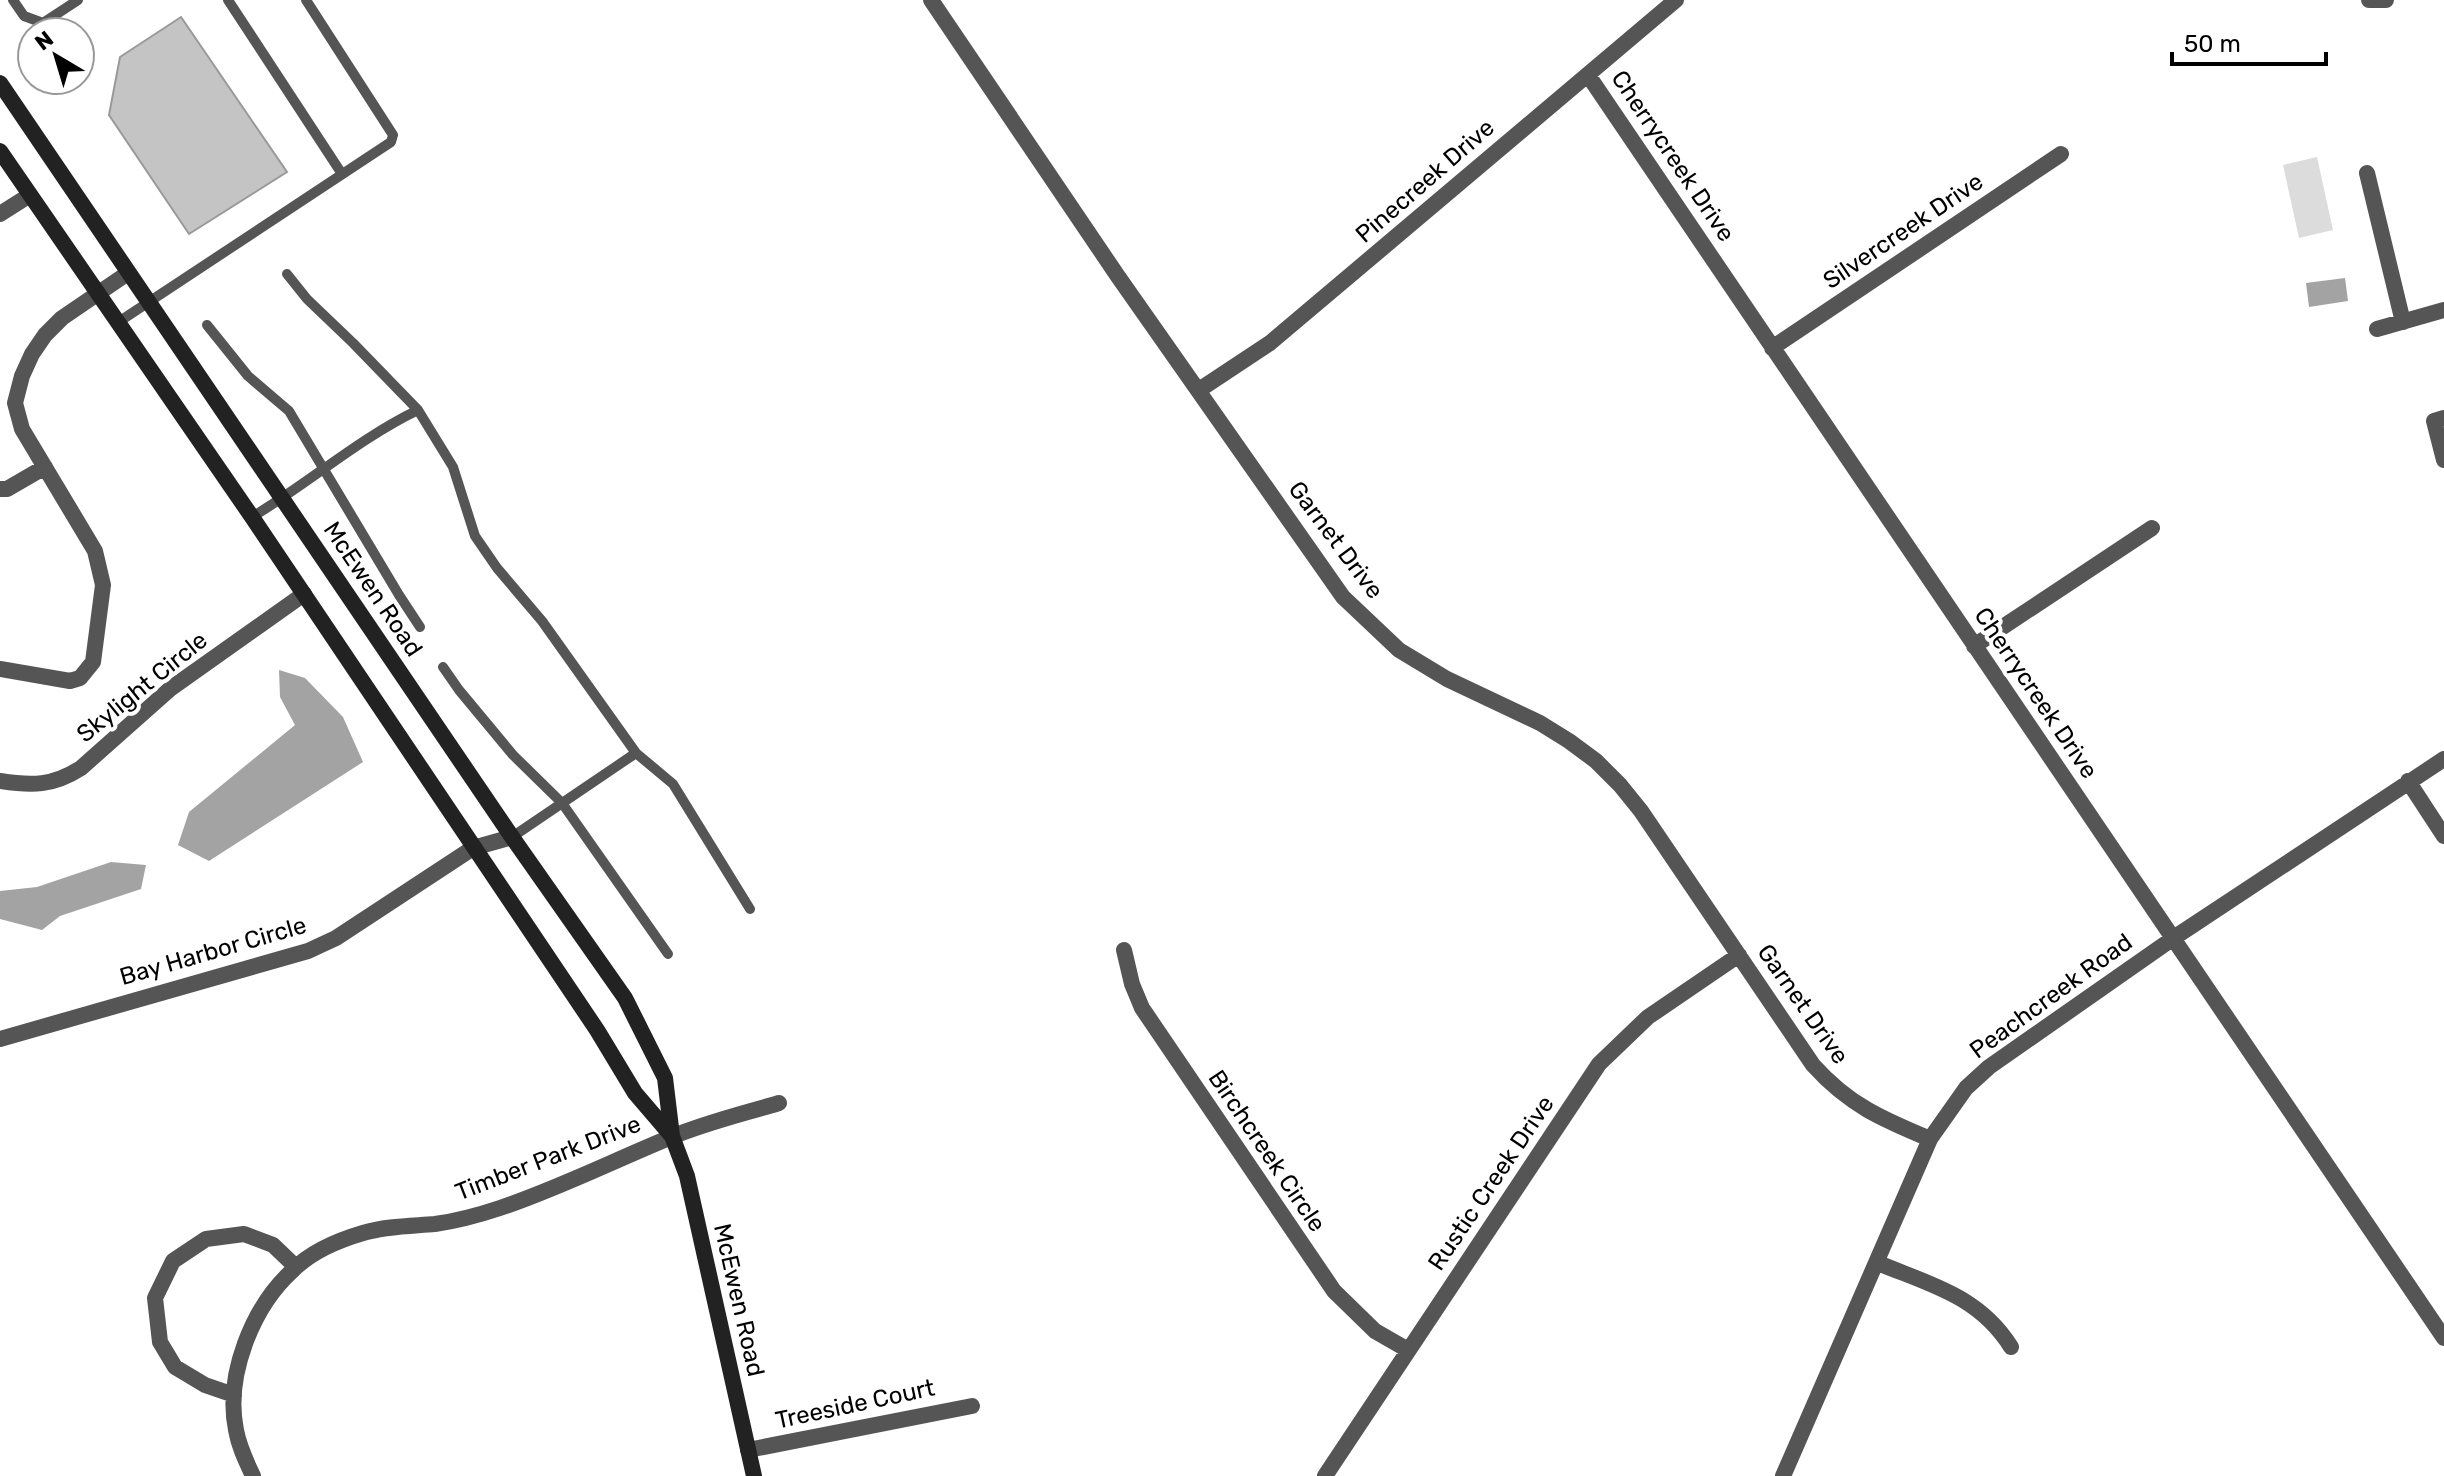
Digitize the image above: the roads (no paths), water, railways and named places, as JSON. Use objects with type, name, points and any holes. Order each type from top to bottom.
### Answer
[{"type":"street","name":"Garnet Drive","points":[[931,0],[1117,275],[1343,597],[1399,650],[1447,679],[1540,723],[1596,761],[1641,811],[1813,1065],[1852,1102],[1875,1116],[1930,1139]]},
{"type":"street","name":"Pinecreek Drive","points":[[1199,390],[1281,334],[1676,0]]},
{"type":"street","points":[[2369,0],[2386,0]]},
{"type":"street","name":"Cherrycreek Drive","points":[[1588,75],[2444,1338]]},
{"type":"street","name":"McEwen Road","points":[[0,83],[512,837],[625,998],[665,1078],[672,1136],[687,1176],[754,1476]]},
{"type":"street","name":"McEwen Road","points":[[0,151],[304,594],[597,1030],[635,1093],[672,1136]]},
{"type":"street","name":"Silvercreek Drive","points":[[1772,348],[2061,154]]},
{"type":"street","points":[[2367,173],[2403,322]]},
{"type":"street","points":[[0,214],[30,195]]},
{"type":"street","points":[[0,669],[70,681],[88,672],[93,662],[103,585],[101,568],[95,551],[22,429],[15,403],[22,376],[45,335],[62,318],[128,273]]},
{"type":"street","points":[[2377,329],[2444,310]]},
{"type":"street","points":[[0,414],[15,403]]},
{"type":"street","points":[[2439,420],[2444,460]]},
{"type":"street","points":[[0,489],[7,489],[45,467]]},
{"type":"street","points":[[1974,646],[2152,528]]},
{"type":"street","name":"Skylight Circle","points":[[0,781],[32,786],[66,778],[170,689],[304,594]]},
{"type":"street","name":"Peachcreek Road","points":[[1783,1476],[1930,1139],[1966,1088],[1989,1067],[2175,937],[2444,759]]},
{"type":"street","points":[[2408,781],[2444,836]]},
{"type":"street","name":"Bay Harbor Circle","points":[[0,1039],[308,951],[336,938],[473,848],[512,837]]},
{"type":"street","name":"Birchcreek Circle","points":[[1124,950],[1132,984],[1142,1008],[1334,1291],[1375,1331],[1408,1350]]},
{"type":"street","name":"Rustic Creek Drive","points":[[1325,1476],[1599,1064],[1648,1017],[1739,955]]},
{"type":"street","name":"Timber Park Drive","points":[[253,1476],[241,1451],[235,1428],[234,1395],[244,1349],[256,1320],[272,1294],[296,1267],[328,1247],[363,1233],[390,1227],[437,1224],[503,1207],[672,1136],[779,1103]]},
{"type":"street","points":[[234,1395],[205,1385],[175,1367],[160,1342],[155,1298],[173,1261],[206,1239],[244,1234],[273,1245],[296,1267]]},
{"type":"street","points":[[1878,1263],[1971,1303],[1990,1320],[2011,1347]]},
{"type":"street","name":"Treeside Court","points":[[748,1450],[972,1406]]},
{"type":"lane","points":[[13,0],[24,16],[43,23],[78,0]]},
{"type":"lane","points":[[228,0],[342,174]]},
{"type":"lane","points":[[117,323],[391,142],[393,135],[306,0]]},
{"type":"lane","points":[[287,274],[307,299],[418,410],[453,467],[475,536],[497,568],[542,621],[636,753],[673,784],[750,909]]},
{"type":"lane","points":[[207,325],[248,376],[289,411],[420,627]]},
{"type":"lane","points":[[252,517],[325,470],[363,440],[418,410]]},
{"type":"lane","points":[[443,667],[513,755],[562,803],[668,954]]},
{"type":"lane","points":[[512,837],[636,753]]}]
